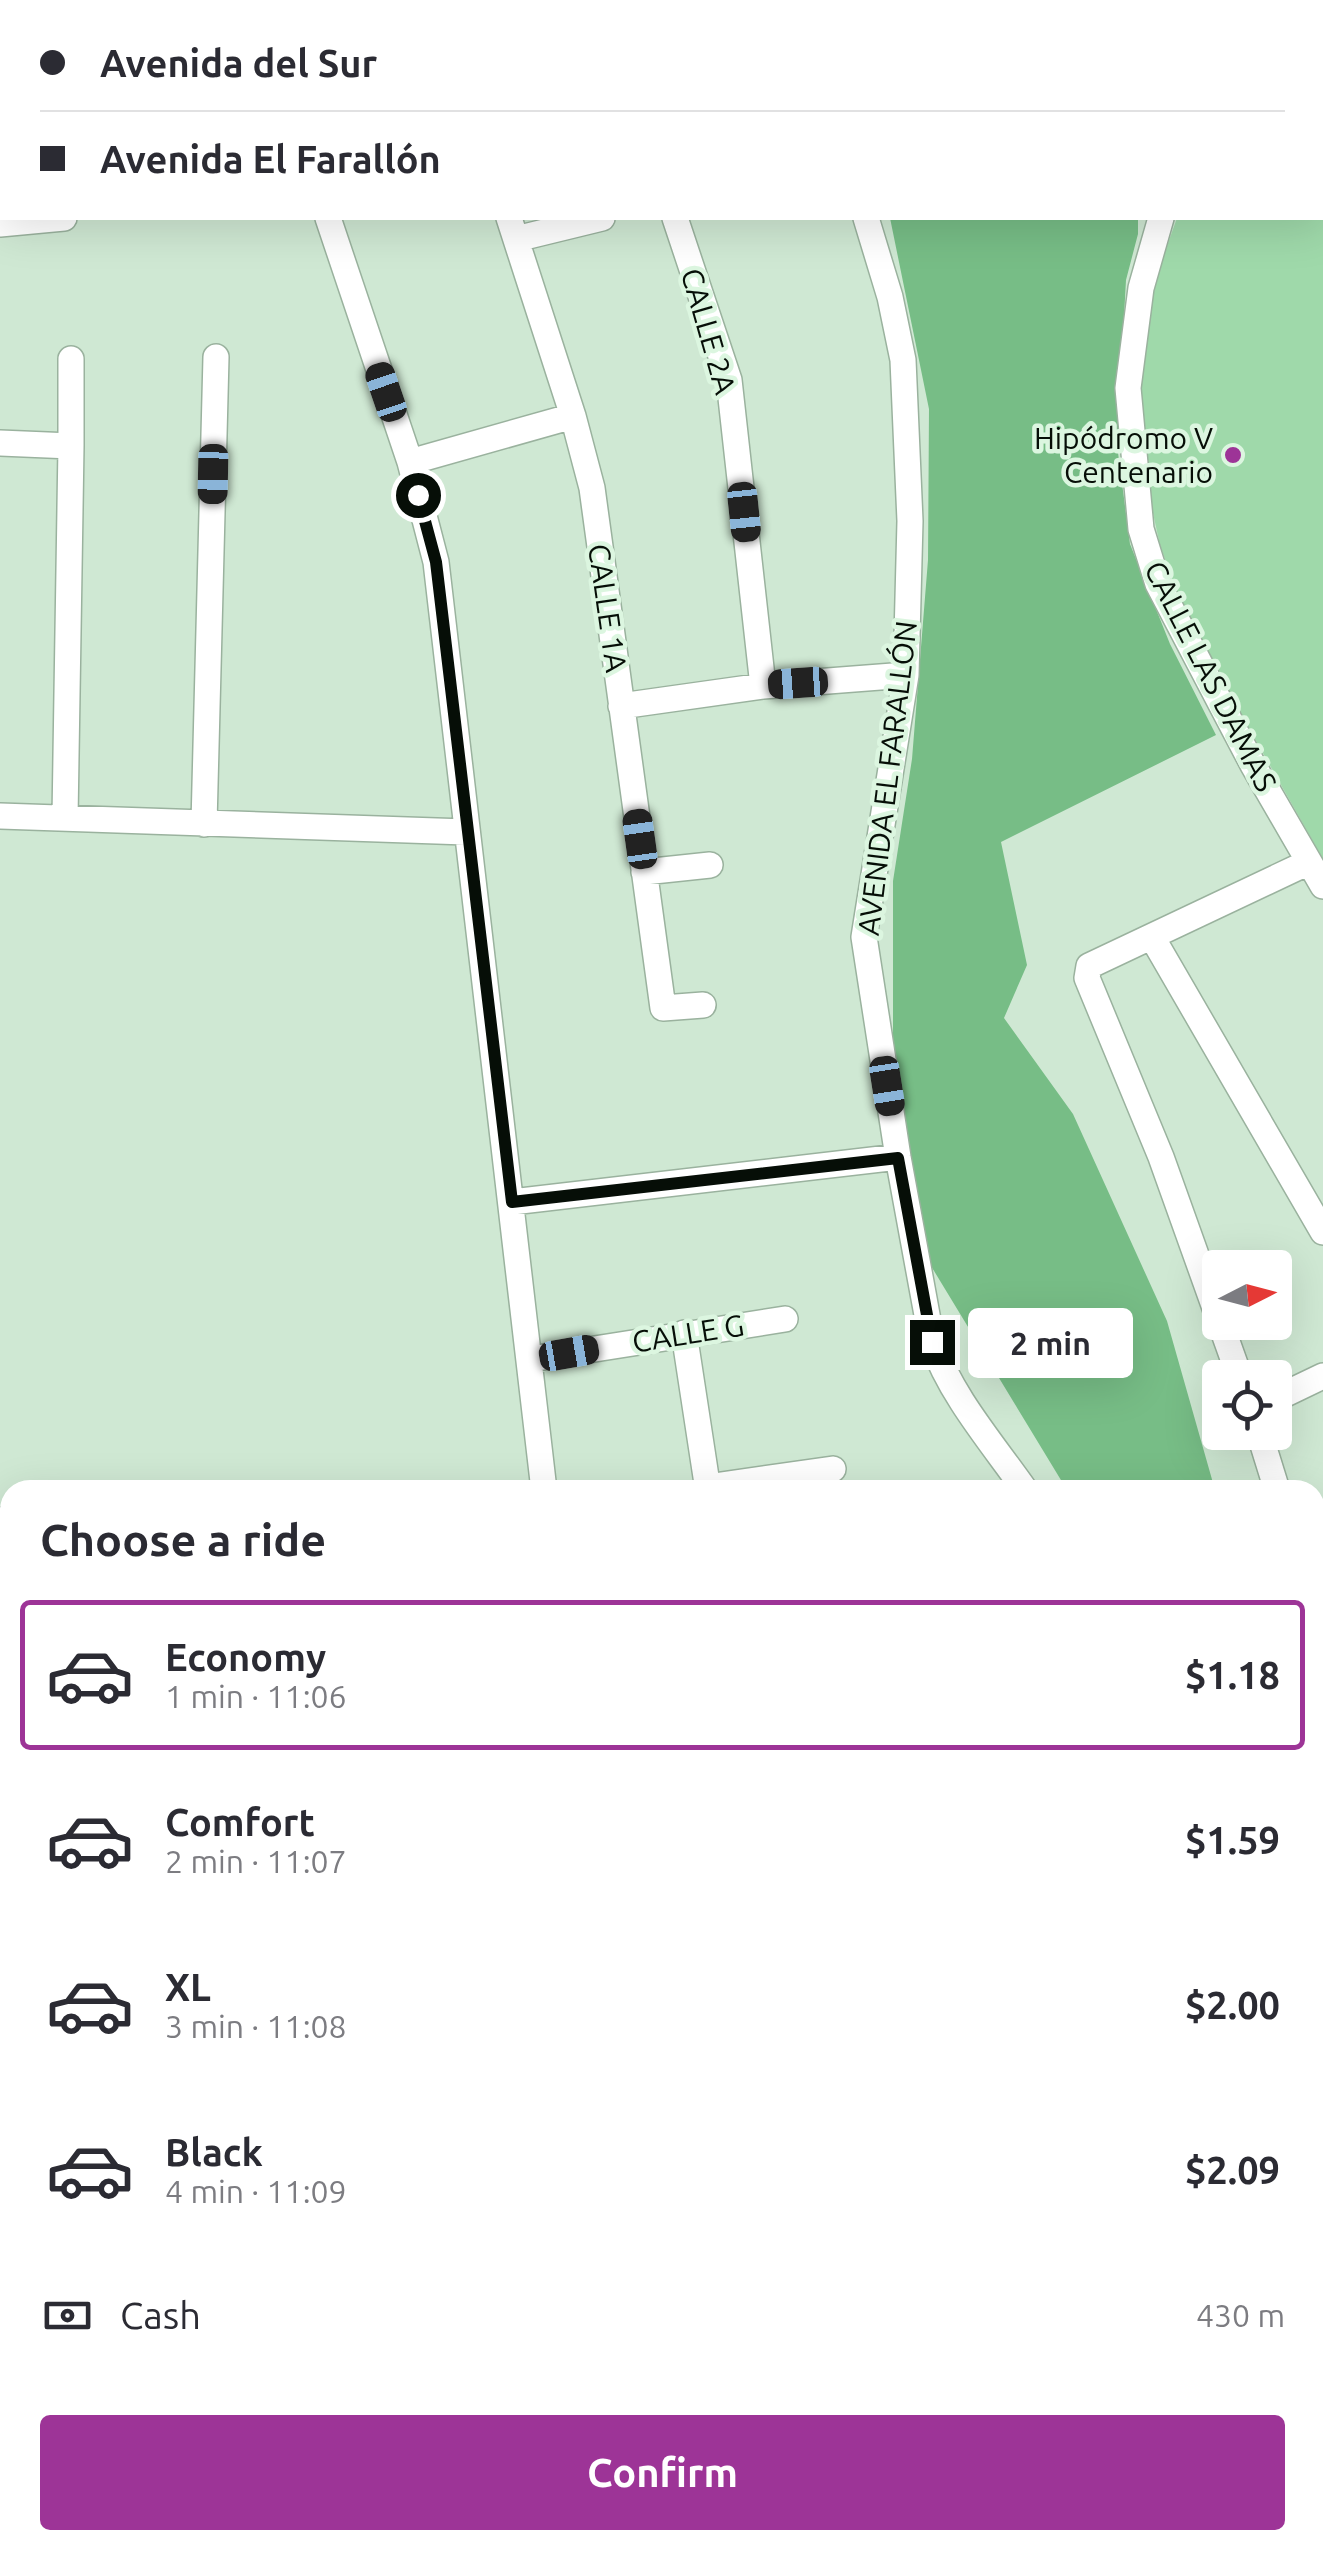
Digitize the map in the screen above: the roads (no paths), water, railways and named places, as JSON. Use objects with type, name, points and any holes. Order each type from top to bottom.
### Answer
[{"type":"street","points":[[0,224],[43,220]]},
{"type":"street","points":[[329,220],[410,462],[436,562],[543,1480]]},
{"type":"street","points":[[512,228],[584,220]]},
{"type":"street","name":"CALLE 2A","points":[[676,220],[728,380],[762,686]]},
{"type":"street","name":"AVENIDA EL FARALLÓN","points":[[867,220],[890,297],[902,360],[910,480],[906,675],[864,936],[898,1158],[932,1342],[940,1366],[1018,1480]]},
{"type":"street","name":"CALLE LAS DAMAS","points":[[1160,220],[1141,288],[1128,388],[1141,529],[1158,584],[1253,765],[1323,886]]},
{"type":"street","name":"CALLE 1A","points":[[512,228],[573,416],[592,488],[663,1008],[703,1004]]},
{"type":"street","points":[[204,824],[216,356]]},
{"type":"street","points":[[65,818],[70,359]]},
{"type":"street","points":[[410,462],[573,416]]},
{"type":"street","points":[[0,443],[71,446]]},
{"type":"street","points":[[621,706],[762,686],[906,675]]},
{"type":"street","points":[[0,816],[466,832]]},
{"type":"street","points":[[1202,1272],[1161,1157],[1087,978],[1088,966],[1309,862]]},
{"type":"street","points":[[644,872],[710,865]]},
{"type":"street","points":[[1152,937],[1323,1232]]},
{"type":"street","points":[[512,1202],[898,1158]]},
{"type":"street","name":"CALLE G","points":[[530,1359],[786,1319]]},
{"type":"street","points":[[684,1333],[706,1480]]},
{"type":"street","points":[[1292,1391],[1323,1376]]},
{"type":"street","points":[[1264,1450],[1273,1480]]},
{"type":"street","points":[[764,1480],[834,1469]]},
{"type":"place","name":"Hipódromo V Centenario","points":[[1233,455]]}]
